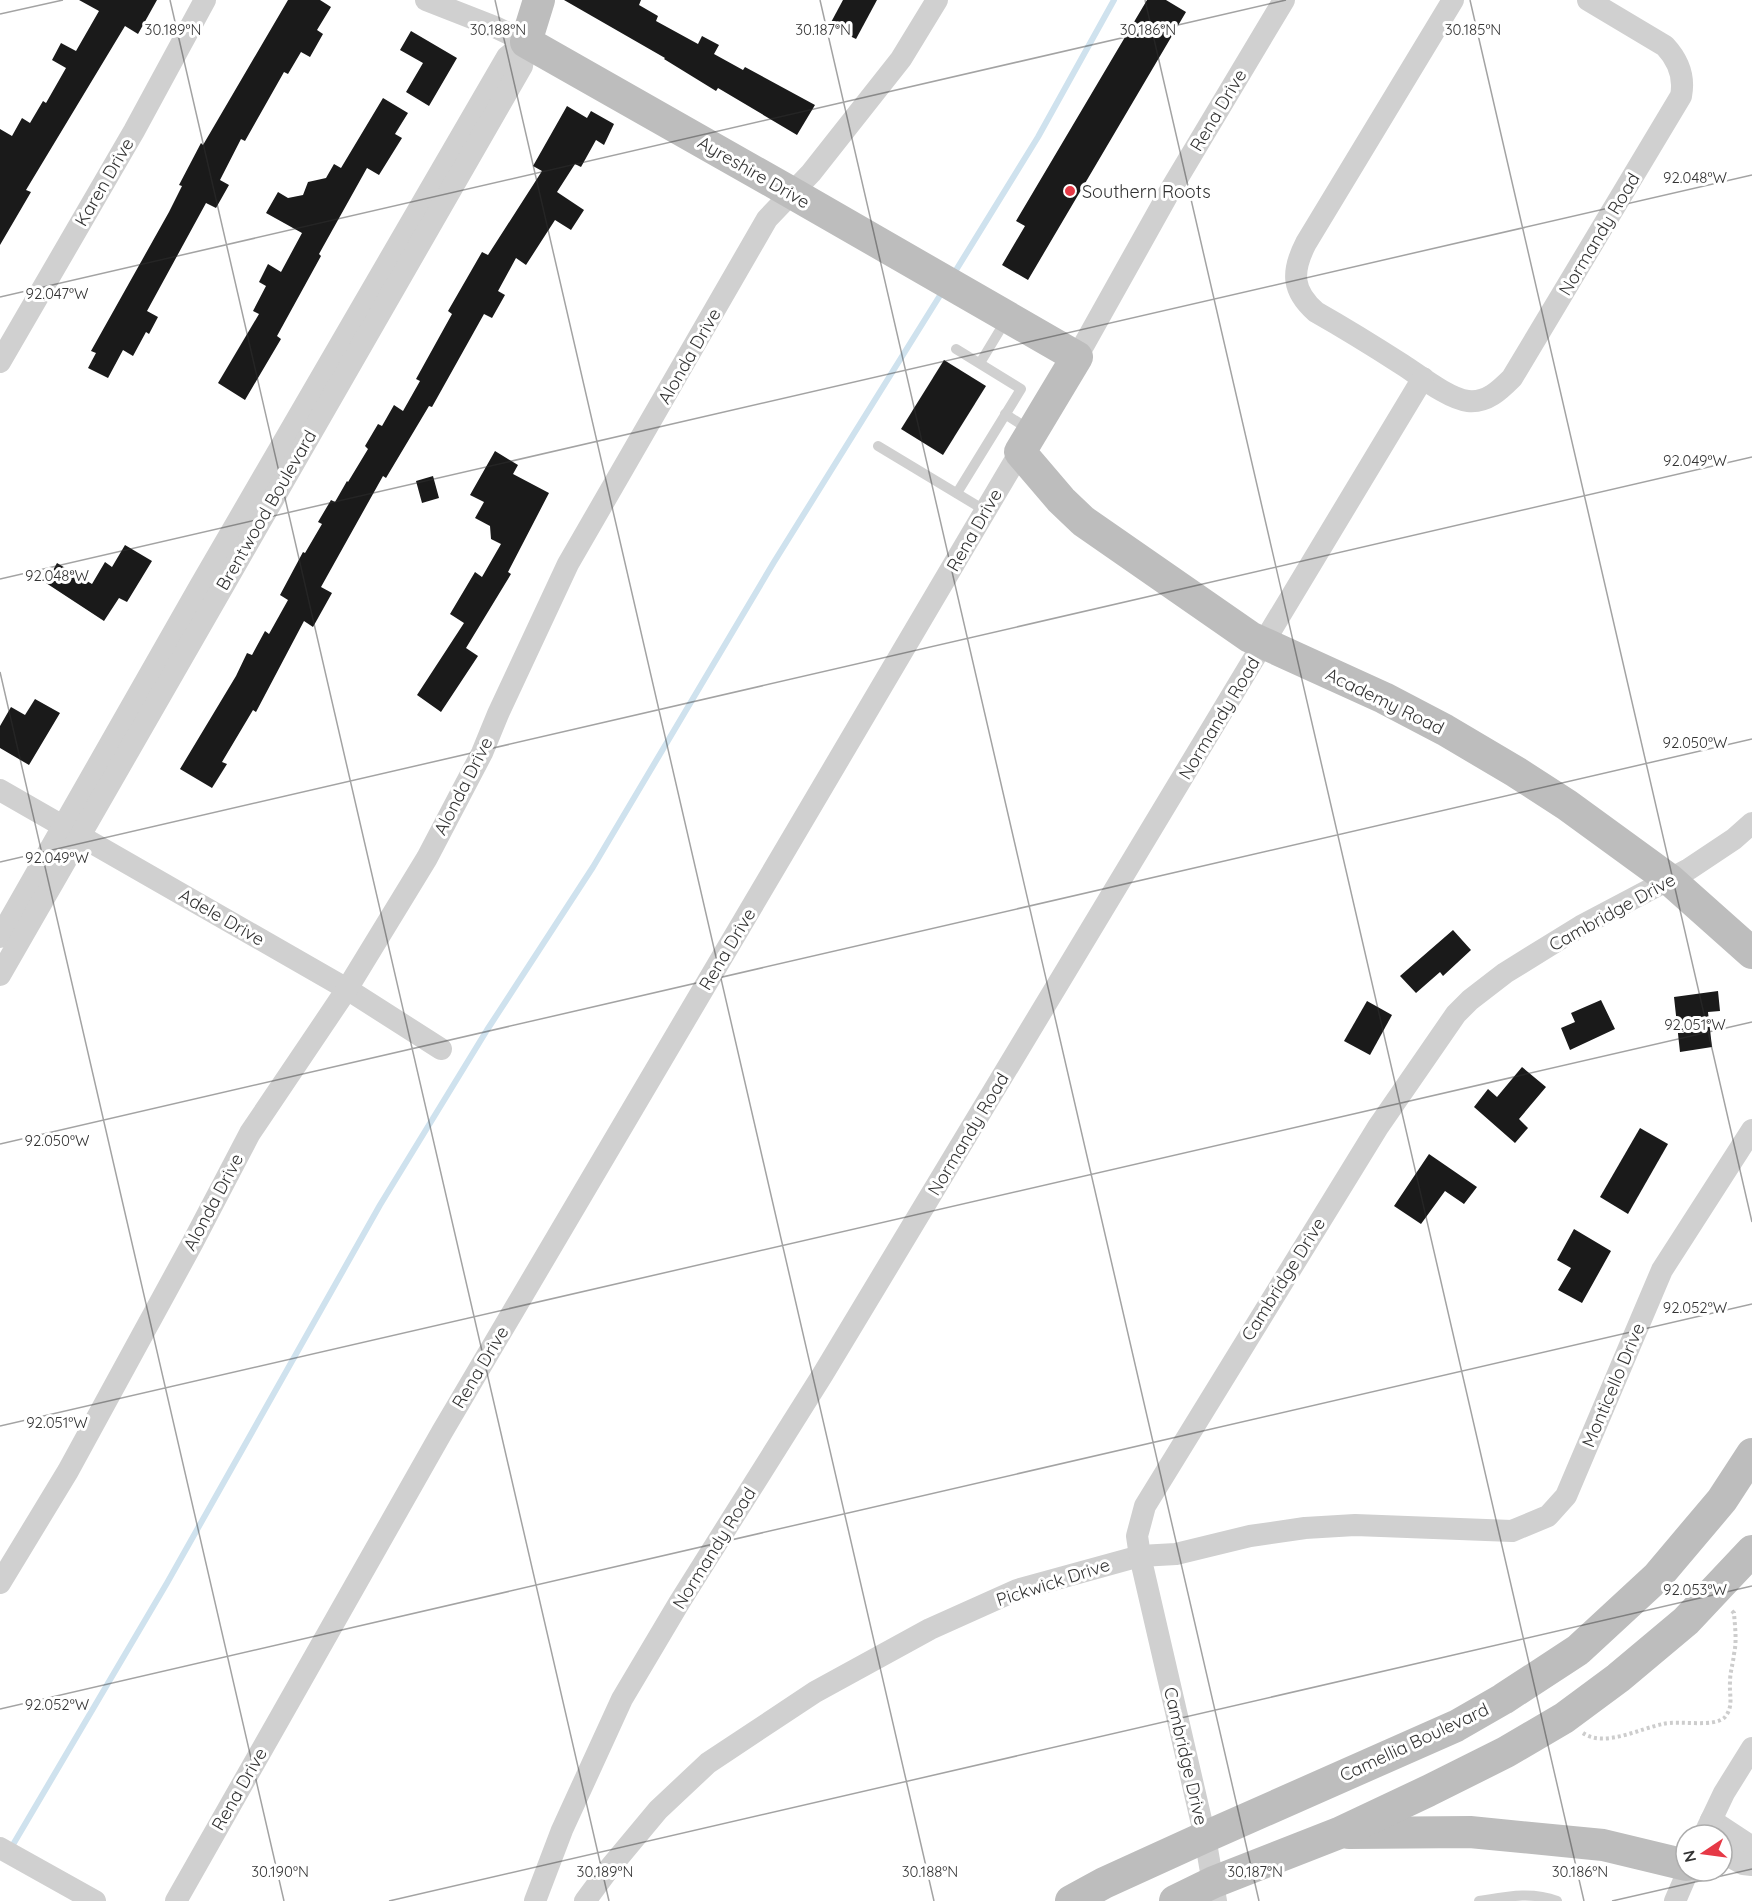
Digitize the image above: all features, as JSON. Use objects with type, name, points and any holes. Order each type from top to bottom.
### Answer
[{"type":"street","name":"Karen Drive","points":[[0,362],[134,131],[205,0]]},
{"type":"street","name":"Ayreshire Drive","points":[[426,0],[495,27],[526,42],[1077,357]]},
{"type":"street","name":"Brentwood Boulevard","points":[[0,937],[71,832],[522,66],[526,42],[539,0]]},
{"type":"street","name":"Alonda Drive","points":[[0,1583],[68,1471],[250,1133],[347,989],[427,858],[471,774],[568,564],[767,219],[811,173],[901,59],[937,0]]},
{"type":"street","name":"Rena Drive","points":[[176,1901],[442,1432],[1077,357],[1171,189],[1284,0]]},
{"type":"street","name":"Normandy Road","points":[[1454,0],[1306,243],[1296,265],[1296,283],[1298,292],[1316,312],[1423,378],[1454,396],[1468,401],[1486,398],[1512,378],[1681,96],[1683,86],[1675,56],[1665,46],[1588,0]]},
{"type":"street","name":"Normandy Road","points":[[535,1901],[562,1830],[622,1699],[823,1374],[1423,378]]},
{"type":"street","name":"Academy Road","points":[[1026,441],[1061,500],[1083,521],[1238,629],[1264,644],[1384,698],[1445,730],[1516,772],[1567,805],[1670,880],[1752,953]]},
{"type":"street","name":"Adele Drive","points":[[0,790],[347,989],[441,1048]]},
{"type":"street","name":"Cambridge Drive","points":[[1215,1892],[1205,1837],[1140,1556],[1137,1536],[1145,1506],[1378,1127],[1456,1014],[1505,973],[1581,926],[1689,869],[1734,839],[1752,823]]},
{"type":"street","name":"Brentwood Boulevard","points":[[0,975],[71,832]]},
{"type":"street","name":"Monticello Drive","points":[[1548,1516],[1566,1496],[1662,1270],[1752,1130]]},
{"type":"street","name":"Camellia Boulevard","points":[[1071,1901],[1205,1837],[1456,1726],[1503,1699],[1578,1650],[1657,1577],[1722,1500],[1752,1454]]},
{"type":"street","name":"Pickwick Drive","points":[[585,1901],[658,1810],[708,1763],[815,1692],[930,1629],[1017,1590],[1140,1556],[1176,1554],[1250,1536],[1305,1528],[1355,1525],[1512,1531],[1548,1516]]},
{"type":"street","points":[[1175,1901],[1215,1892],[1506,1752],[1564,1718],[1618,1678],[1686,1621],[1752,1551]]},
{"type":"street","points":[[1709,1823],[1724,1793],[1752,1748]]},
{"type":"street","points":[[1339,1833],[1470,1832],[1603,1845],[1674,1862]]},
{"type":"street","points":[[1734,1839],[1752,1847]]},
{"type":"street","points":[[0,1848],[95,1901]]},
{"type":"street","points":[[1734,1859],[1743,1864],[1752,1865]]},
{"type":"street","points":[[1675,1901],[1683,1883]]},
{"type":"lane","points":[[980,363],[1008,317]]},
{"type":"lane","points":[[956,349],[1021,389],[957,494]]},
{"type":"lane","points":[[1005,414],[1026,441]]},
{"type":"lane","points":[[878,447],[986,511]]},
{"type":"lane","points":[[1479,1901],[1542,1895],[1557,1901]]},
{"type":"path","points":[[1581,1730],[1586,1735],[1597,1738],[1629,1735],[1662,1724],[1720,1722],[1726,1715],[1736,1641],[1734,1613],[1728,1607]]},
{"type":"building","points":[[79,0],[157,0],[138,34],[125,26],[26,190],[31,192],[0,245],[0,129],[12,136],[22,118],[30,123],[43,101],[46,103],[66,68],[52,60],[61,43],[76,51],[99,11]]},
{"type":"building","points":[[288,0],[320,0],[331,7],[317,30],[323,34],[310,57],[301,52],[288,74],[284,72],[245,141],[241,139],[220,180],[229,185],[216,208],[206,203],[147,311],[158,317],[149,334],[146,332],[133,356],[123,350],[108,378],[88,368],[96,353],[91,351],[169,212],[182,186],[179,185],[201,143],[203,145]]},
{"type":"building","points":[[564,0],[641,0],[639,5],[658,16],[656,21],[698,44],[702,36],[719,45],[714,54],[743,70],[745,67],[815,105],[797,135],[718,88],[716,91],[665,58]]},
{"type":"building","points":[[843,0],[877,0],[856,39],[829,26]]},
{"type":"building","points":[[1147,0],[1166,0],[1186,12],[1028,280],[1002,265],[1025,226],[1016,221]]},
{"type":"building","points":[[411,31],[457,58],[429,106],[406,92],[423,63],[400,50]]},
{"type":"building","points":[[383,98],[408,113],[395,134],[402,138],[379,175],[367,168],[277,336],[281,339],[245,400],[218,383],[259,314],[253,311],[266,286],[259,282],[268,264],[281,272],[302,233],[266,213],[278,192],[288,198],[303,195],[308,182],[326,178],[334,164],[341,168]]},
{"type":"building","points":[[567,106],[587,118],[591,111],[614,124],[604,145],[596,140],[581,167],[575,164],[557,192],[584,210],[571,230],[555,220],[526,265],[516,258],[498,291],[505,295],[492,318],[484,314],[432,407],[429,406],[386,478],[383,476],[321,587],[332,593],[313,627],[304,621],[256,712],[253,710],[222,762],[227,764],[212,788],[180,769],[236,676],[247,653],[252,655],[265,631],[269,634],[288,600],[280,595],[303,552],[305,553],[322,524],[318,522],[331,500],[335,502],[368,449],[365,446],[378,424],[382,426],[394,405],[403,411],[420,381],[416,379],[452,314],[448,311],[482,252],[488,255],[542,171],[533,166]]},
{"type":"building","points":[[944,360],[986,386],[943,455],[901,429]]},
{"type":"building","points":[[495,451],[518,465],[513,474],[549,493],[508,572],[511,574],[466,648],[478,656],[441,712],[417,695],[464,623],[450,614],[475,572],[482,577],[501,544],[491,539],[490,526],[475,518],[484,502],[470,495]]},
{"type":"building","points":[[433,476],[439,498],[422,503],[416,481]]},
{"type":"building","points":[[125,545],[152,561],[127,602],[119,598],[104,621],[46,583],[57,563],[92,584],[105,562],[112,567]]},
{"type":"building","points":[[35,699],[60,713],[29,765],[0,748],[0,726],[11,707],[25,715]]},
{"type":"building","points":[[1453,930],[1471,950],[1443,976],[1440,972],[1416,993],[1400,976]]},
{"type":"building","points":[[1718,991],[1720,1011],[1708,1012],[1712,1047],[1680,1052],[1674,997]]},
{"type":"building","points":[[1601,1000],[1615,1029],[1570,1050],[1561,1028],[1575,1022],[1571,1013]]},
{"type":"building","points":[[1367,1001],[1392,1015],[1370,1055],[1344,1041]]},
{"type":"building","points":[[1522,1067],[1546,1087],[1519,1119],[1528,1128],[1515,1143],[1474,1107],[1488,1089],[1497,1097]]},
{"type":"building","points":[[1640,1128],[1668,1144],[1628,1214],[1600,1197]]},
{"type":"building","points":[[1429,1154],[1477,1187],[1464,1204],[1445,1191],[1421,1224],[1394,1206]]},
{"type":"building","points":[[1574,1229],[1611,1251],[1582,1303],[1558,1290],[1571,1268],[1557,1260]]},
{"type":"waterway","points":[[953,275],[1038,137],[1114,0]]},
{"type":"waterway","points":[[11,1848],[167,1583],[380,1205],[487,1030],[593,867],[774,562],[944,289]]},
{"type":"place","name":"Southern Roots","points":[[1070,191]]}]
